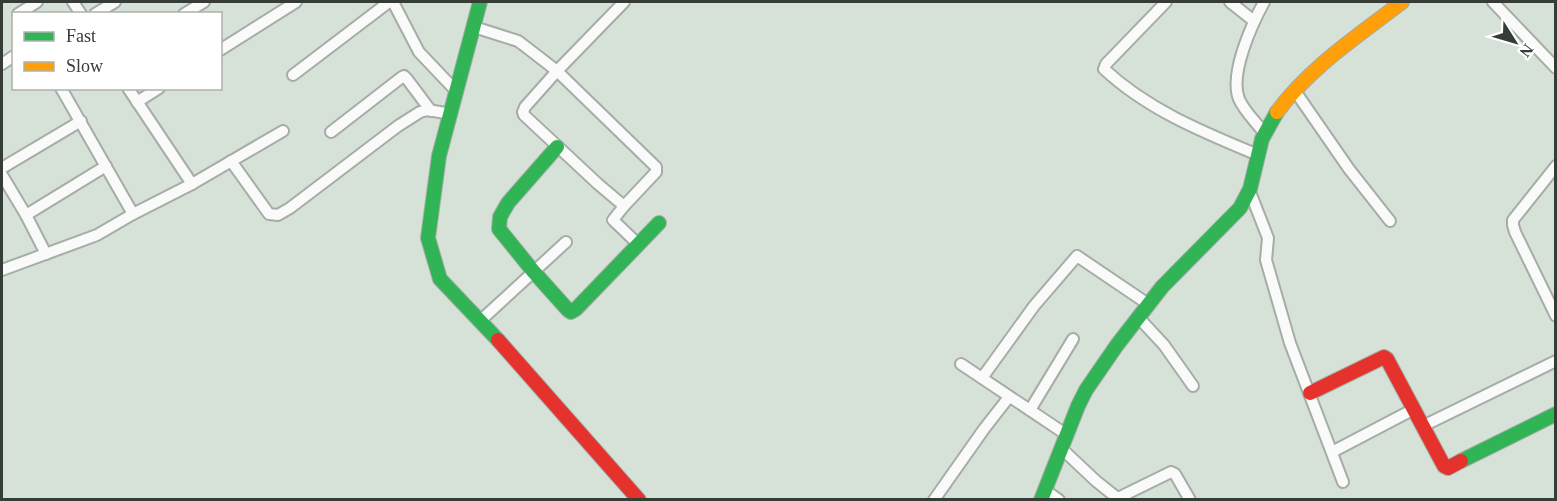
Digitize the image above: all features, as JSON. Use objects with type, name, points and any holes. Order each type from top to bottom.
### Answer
[{"type":"street","points":[[21,12],[37,2]]},
{"type":"street","points":[[98,12],[116,2]]},
{"type":"street","points":[[187,12],[204,2]]},
{"type":"street","points":[[222,49],[296,2]]},
{"type":"street","points":[[293,75],[391,2],[419,52],[457,92]]},
{"type":"street","points":[[480,2],[439,156],[428,238],[441,279],[513,356],[639,500]]},
{"type":"street","points":[[624,2],[557,71],[523,112],[557,147],[624,206]]},
{"type":"street","points":[[1166,2],[1106,64],[1104,69],[1135,94],[1167,114],[1258,155]]},
{"type":"street","points":[[1230,2],[1254,21]]},
{"type":"street","points":[[1264,2],[1254,21],[1238,68],[1237,93],[1243,106],[1264,133]]},
{"type":"street","points":[[1059,500],[1043,495],[1086,390],[1148,304],[1170,278],[1240,207],[1250,192],[1264,133],[1278,111],[1325,62],[1402,2]]},
{"type":"street","points":[[1493,2],[1556,68]]},
{"type":"street","points":[[474,27],[518,41],[557,71],[657,169],[612,220],[638,244]]},
{"type":"street","points":[[331,132],[402,76],[407,79],[431,111]]},
{"type":"street","points":[[62,90],[133,214]]},
{"type":"street","points":[[129,90],[192,184]]},
{"type":"street","points":[[137,102],[156,90]]},
{"type":"street","points":[[1295,91],[1349,170],[1390,221]]},
{"type":"street","points":[[231,161],[269,214],[278,215],[420,112],[451,114]]},
{"type":"street","points":[[2,168],[81,121]]},
{"type":"street","points":[[2,270],[97,235],[192,184],[283,131]]},
{"type":"street","points":[[557,147],[508,203],[498,223],[501,233],[568,310],[573,311],[659,224]]},
{"type":"street","points":[[26,215],[106,166]]},
{"type":"street","points":[[1556,166],[1512,223],[1552,297],[1556,316]]},
{"type":"street","points":[[2,175],[46,254]]},
{"type":"street","points":[[1250,192],[1268,238],[1266,260],[1290,343],[1343,482]]},
{"type":"street","points":[[480,321],[566,242]]},
{"type":"street","points":[[982,378],[1045,291],[1076,256],[1148,304]]},
{"type":"street","points":[[1138,317],[1164,345],[1193,386]]},
{"type":"street","points":[[1030,410],[1073,339]]},
{"type":"street","points":[[1310,393],[1384,357],[1444,466],[1448,468],[1556,414]]},
{"type":"street","points":[[1423,426],[1556,361]]},
{"type":"street","points":[[961,364],[1067,435]]},
{"type":"street","points":[[934,500],[962,458],[1009,397]]},
{"type":"street","points":[[1332,452],[1414,410]]},
{"type":"street","points":[[1062,449],[1096,481],[1119,498],[1171,472],[1175,474],[1190,500]]},
{"type":"traffic: fast","points":[[480,2],[439,156],[428,238],[440,279],[498,340]]},
{"type":"traffic: fast","points":[[1041,500],[1086,390],[1162,287],[1240,208],[1250,189],[1262,139],[1277,112]]},
{"type":"traffic: fast","points":[[557,147],[508,203],[500,217],[499,229],[568,310],[571,312],[576,309],[659,223]]},
{"type":"traffic: fast","points":[[1461,461],[1556,414]]},
{"type":"traffic: slow","points":[[1277,112],[1319,66],[1402,2]]},
{"type":"traffic: jam","points":[[498,340],[639,500]]},
{"type":"traffic: jam","points":[[1310,393],[1384,357],[1444,466],[1448,468],[1461,461]]}]
